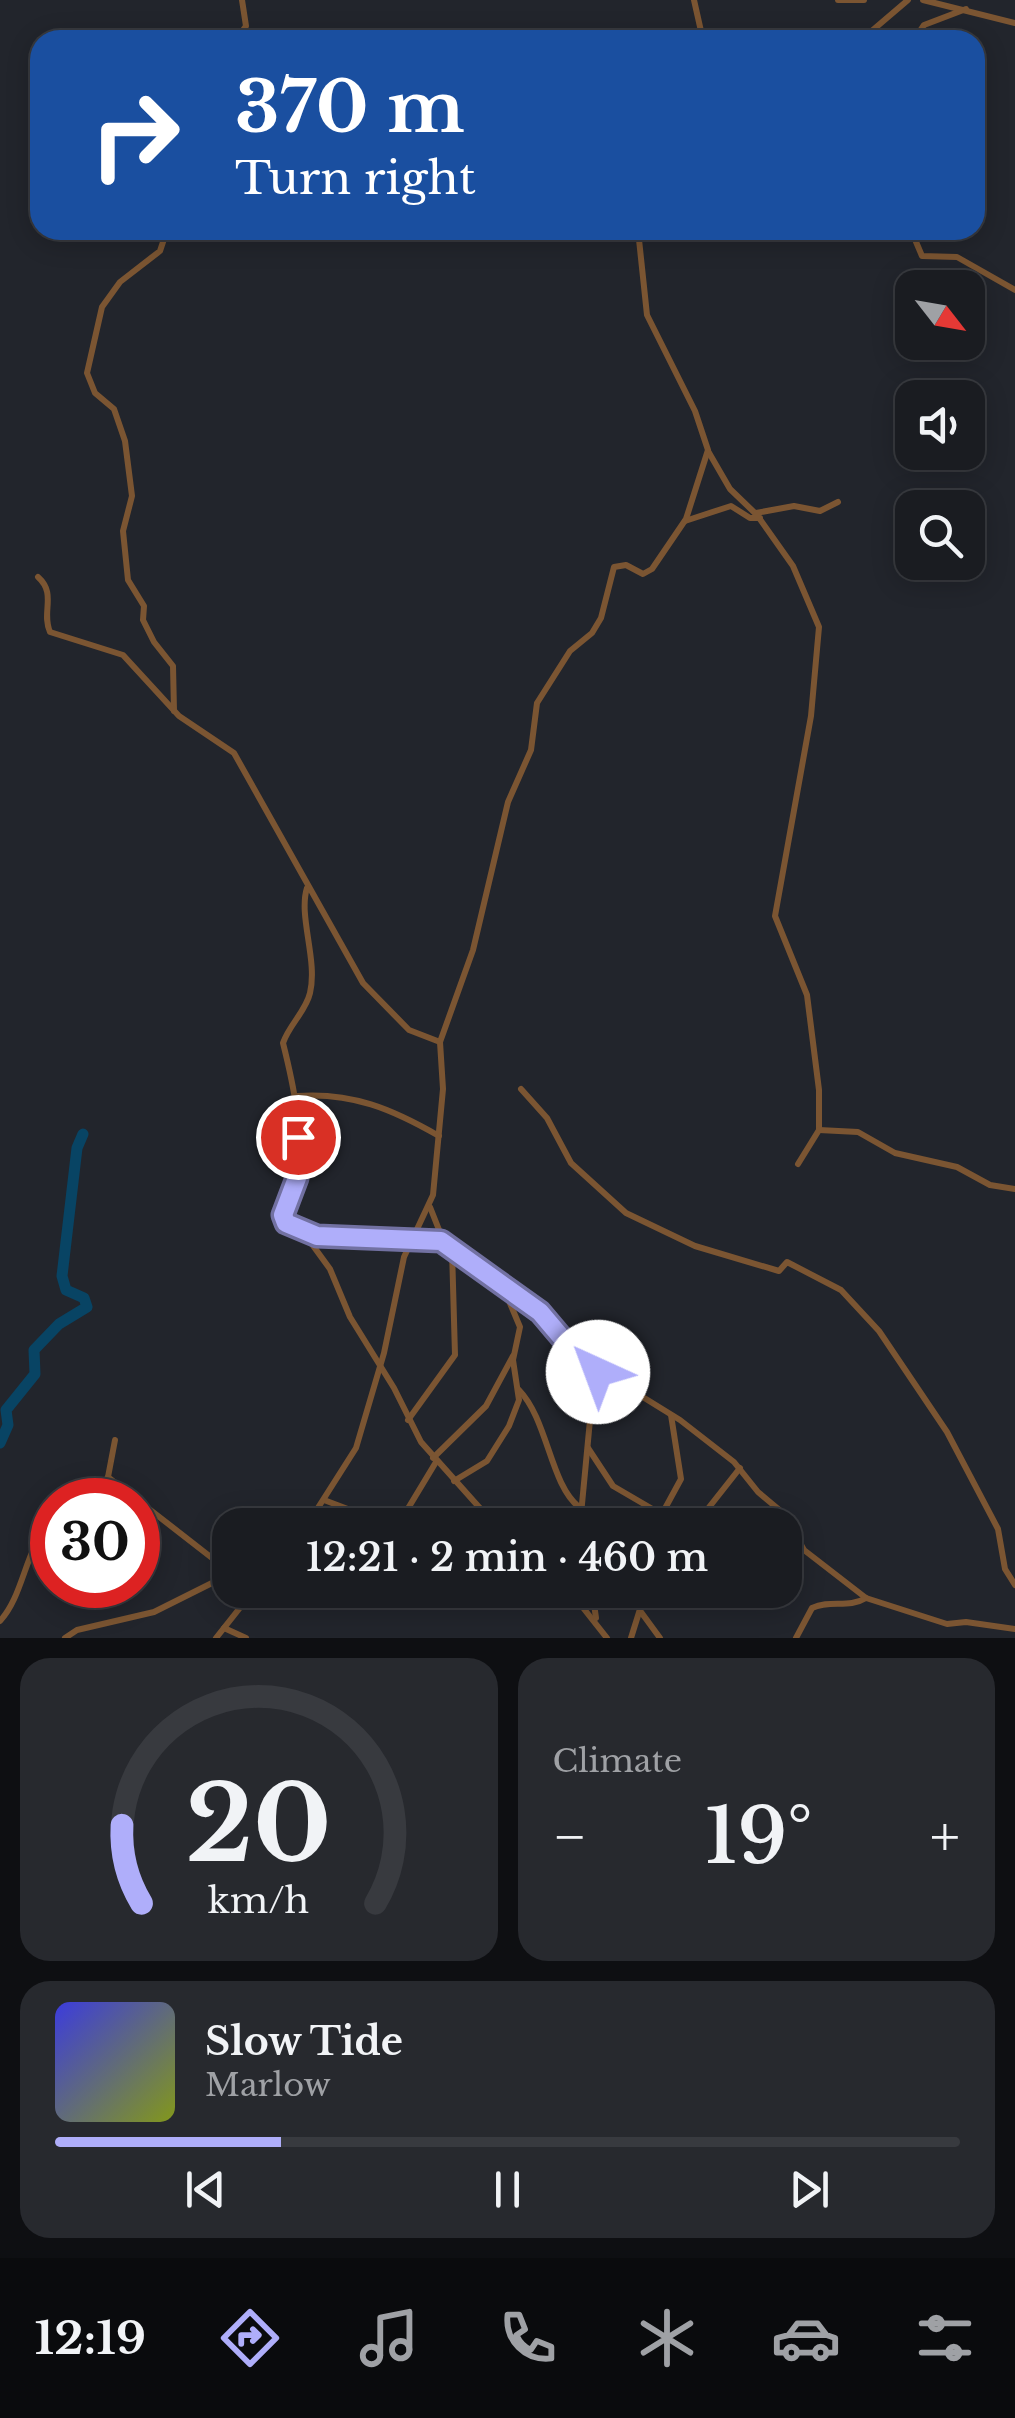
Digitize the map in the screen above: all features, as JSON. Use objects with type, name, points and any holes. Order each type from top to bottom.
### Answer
[{"type":"street","points":[[242,0],[246,26],[243,30]]},
{"type":"street","points":[[694,0],[701,30]]},
{"type":"street","points":[[838,0],[864,0]]},
{"type":"street","points":[[872,30],[908,0]]},
{"type":"street","points":[[923,0],[968,8],[1015,23]]},
{"type":"street","points":[[921,30],[924,25],[968,8]]},
{"type":"street","points":[[164,240],[160,251],[120,282],[102,307],[87,374],[95,393],[114,409],[122,428],[132,496],[123,531],[128,580],[144,606],[143,620],[154,642],[173,666],[174,711]]},
{"type":"street","points":[[639,240],[647,316],[695,411],[708,450],[730,489],[758,516],[802,582],[819,627],[811,716],[791,847],[774,916],[808,1001],[819,1090],[819,1130],[798,1164]]},
{"type":"street","points":[[915,240],[922,256],[957,257],[1015,290]]},
{"type":"street","points":[[318,1508],[356,1448],[380,1368],[410,1241],[429,1206],[440,1136],[440,1042],[472,950],[508,802],[531,750],[540,696],[570,651],[592,633],[602,618],[614,567],[626,564],[638,572],[648,572],[684,522],[708,450]]},
{"type":"street","points":[[684,522],[731,506],[750,518],[794,506],[820,512],[838,502]]},
{"type":"street","points":[[38,576],[50,598],[46,620],[50,632],[123,655],[174,711],[234,753],[363,983],[409,1030],[440,1042]]},
{"type":"street","points":[[308,886],[304,903],[312,949],[310,993],[283,1043],[298,1096],[297,1178],[283,1218],[304,1234],[330,1269],[350,1318],[434,1460],[479,1508]]},
{"type":"street","points":[[521,1089],[547,1118],[571,1163],[626,1214],[710,1251],[779,1271],[787,1262],[801,1265],[841,1290],[879,1331],[928,1400],[998,1529],[1005,1568],[1015,1584]]},
{"type":"street","points":[[298,1096],[356,1098],[440,1136]]},
{"type":"street","points":[[819,1130],[858,1132],[896,1153],[957,1167],[990,1185],[1015,1188]]},
{"type":"street","points":[[429,1206],[441,1241],[554,1324],[578,1357],[671,1414],[740,1468],[758,1492],[783,1513],[804,1550],[866,1598],[947,1624],[966,1622],[1015,1629]]},
{"type":"street","points":[[304,1234],[441,1241]]},
{"type":"street","points":[[408,1420],[456,1355],[452,1250]]},
{"type":"street","points":[[407,1508],[434,1460],[486,1406],[514,1355],[520,1327],[500,1281]]},
{"type":"street","points":[[454,1481],[493,1453],[516,1411],[514,1355]]},
{"type":"street","points":[[578,1357],[590,1407],[579,1508]]},
{"type":"street","points":[[518,1390],[539,1423],[567,1495],[577,1508]]},
{"type":"street","points":[[665,1508],[681,1480],[671,1414]]},
{"type":"street","points":[[116,1440],[108,1476],[212,1559]]},
{"type":"street","points":[[588,1448],[613,1486],[651,1508]]},
{"type":"street","points":[[712,1508],[720,1490],[740,1468]]},
{"type":"street","points":[[324,1500],[345,1508]]},
{"type":"street","points":[[0,1622],[16,1602],[30,1564]]},
{"type":"street","points":[[66,1638],[77,1630],[154,1612],[212,1582]]},
{"type":"street","points":[[796,1638],[812,1608],[826,1602],[850,1606],[866,1598]]},
{"type":"street","points":[[216,1638],[240,1608]]},
{"type":"street","points":[[585,1608],[607,1638]]},
{"type":"street","points":[[594,1608],[596,1620]]},
{"type":"street","points":[[631,1638],[642,1608]]},
{"type":"street","points":[[641,1612],[660,1638]]},
{"type":"street","points":[[224,1628],[246,1638]]},
{"type":"waterway","points":[[0,1443],[8,1425],[6,1410],[35,1374],[34,1350],[59,1324],[87,1307],[84,1298],[66,1290],[62,1276],[77,1148],[83,1134]]},
{"type":"route","points":[[298,1137],[297,1178],[283,1215],[286,1223],[304,1234],[317,1236],[441,1241],[540,1312],[578,1357],[598,1372]]}]
